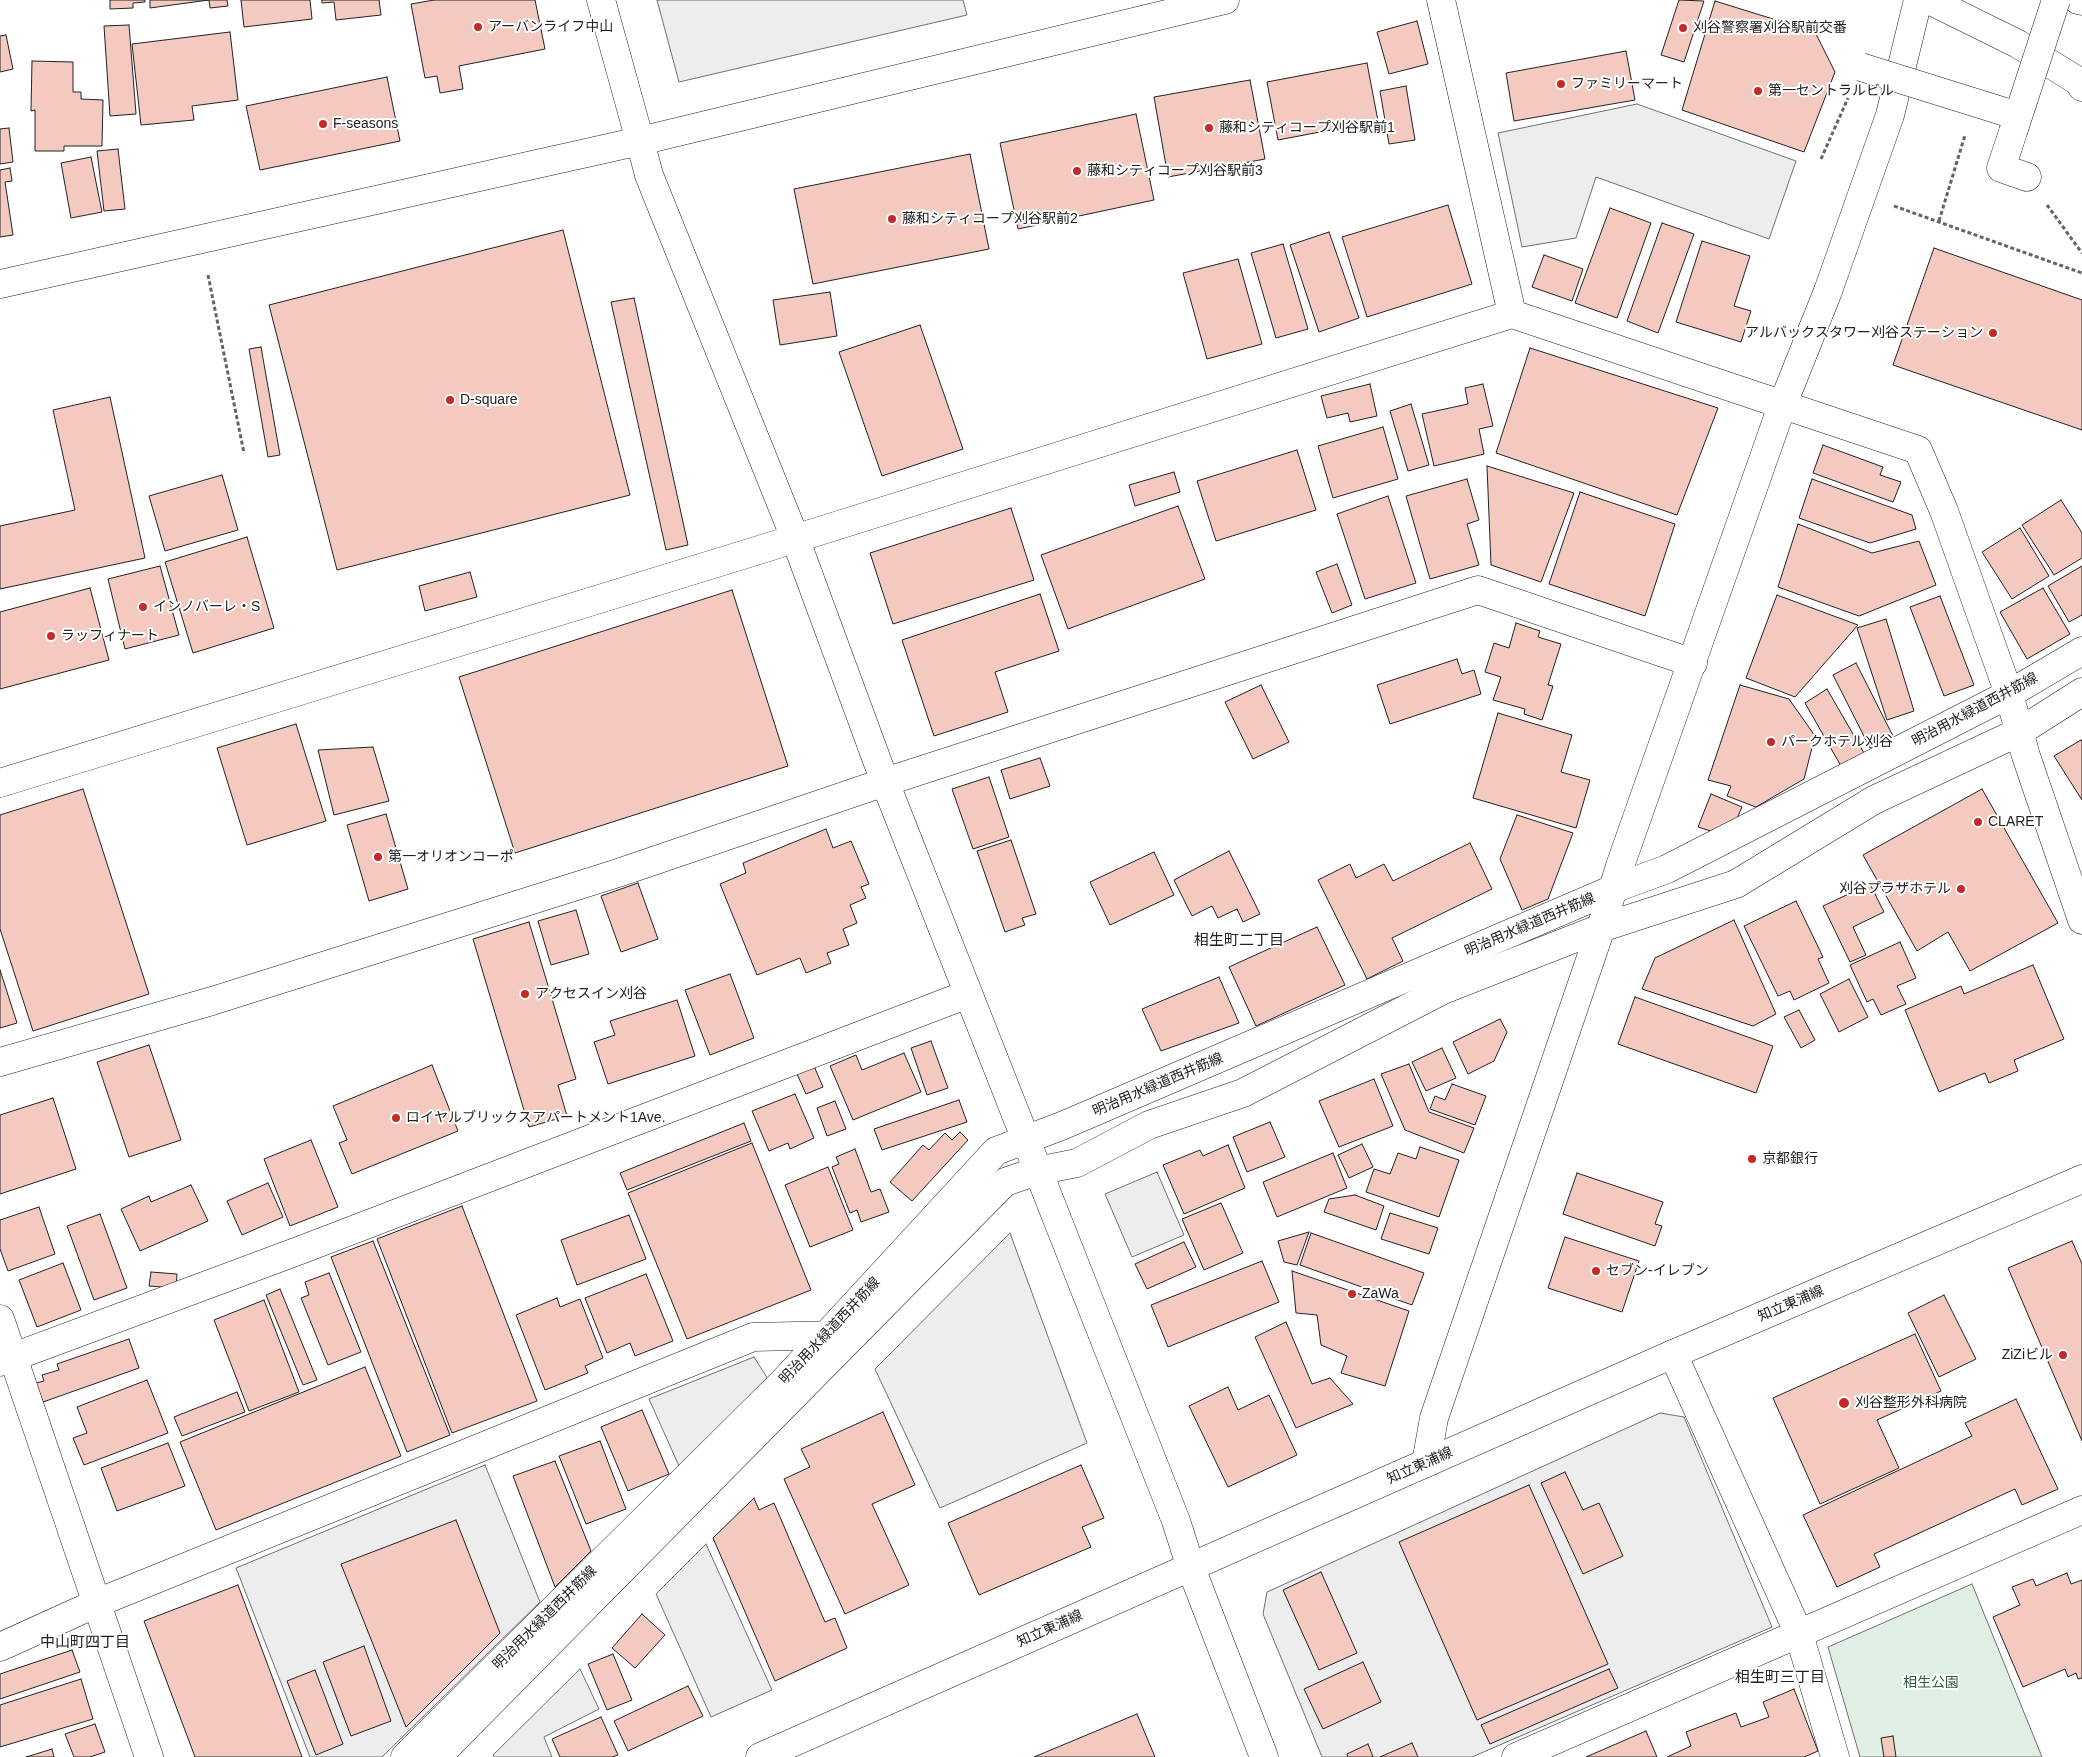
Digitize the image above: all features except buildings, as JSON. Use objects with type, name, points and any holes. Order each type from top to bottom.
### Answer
[{"type":"street","points":[[601,0],[649,174],[795,538],[885,782],[1024,1140],[1176,1521],[1190,1568],[1264,1757]]},
{"type":"street","points":[[0,284],[640,141],[1225,0]]},
{"type":"street","points":[[1442,0],[1512,314]]},
{"type":"street","points":[[1426,1463],[1434,1418],[1613,889],[1782,406],[1828,291],[1890,115],[1918,0]]},
{"type":"street","points":[[1929,0],[2018,44],[2078,81],[2082,87]]},
{"type":"street","points":[[2026,176],[2001,168],[2056,0]]},
{"type":"street","points":[[2078,0],[2082,1]]},
{"type":"street","points":[[1862,67],[2018,116]]},
{"type":"street","points":[[0,783],[795,538],[1512,314],[1918,450],[1944,511],[2009,694],[2019,732],[2082,920]]},
{"type":"street","points":[[0,1062],[250,989],[618,873],[885,782],[1478,590],[1693,663]]},
{"type":"street","name":"明治用水緑道西井筋線","points":[[405,1757],[784,1381],[996,1151],[1064,1125],[1613,889],[1668,869],[2009,694],[2082,651]]},
{"type":"street","points":[[437,1757],[856,1335],[1005,1182],[1037,1171],[1077,1163],[1149,1125],[1243,1093],[1443,990],[1601,928],[1736,884],[1874,800],[2019,732],[2082,692]]},
{"type":"street","points":[[6,1359],[307,1247],[968,994]]},
{"type":"street","name":"知立東浦線","points":[[760,1757],[1673,1354],[2082,1179]]},
{"type":"street","points":[[0,1319],[6,1359],[97,1603],[149,1757]]},
{"type":"street","points":[[0,1647],[97,1603],[753,1337],[856,1335]]},
{"type":"street","points":[[1673,1354],[1799,1634],[1835,1757]]},
{"type":"street","points":[[1516,1757],[2082,1510]]},
{"type":"path","points":[[1821,159],[1862,67]]},
{"type":"path","points":[[1939,221],[1968,127]]},
{"type":"path","points":[[2026,176],[2082,253]]},
{"type":"path","points":[[1891,205],[2082,273]]},
{"type":"path","points":[[208,275],[244,453]]},
{"type":"green space","name":"相生公園","points":[[1972,1584],[2042,1757],[1860,1757],[1828,1647]]},
{"type":"shaded area","points":[[657,0],[963,0],[967,15],[679,82]]},
{"type":"shaded area","points":[[1637,104],[1796,161],[1769,239],[1596,177],[1576,238],[1522,247],[1498,133]]},
{"type":"shaded area","points":[[1157,1172],[1184,1235],[1132,1257],[1105,1194]]},
{"type":"shaded area","points":[[1010,1233],[1087,1443],[940,1508],[875,1369]]},
{"type":"shaded area","points":[[754,1357],[768,1379],[679,1466],[649,1399]]},
{"type":"shaded area","points":[[1660,1413],[1684,1417],[1772,1627],[1472,1757],[1322,1757],[1263,1614],[1267,1592]]},
{"type":"shaded area","points":[[485,1465],[540,1602],[382,1757],[310,1757],[236,1568]]},
{"type":"shaded area","points":[[706,1544],[772,1690],[711,1717],[656,1594]]},
{"type":"shaded area","points":[[580,1669],[599,1709],[544,1737],[552,1757],[494,1757],[493,1755]]},
{"type":"place","name":"アーバンライフ中山","points":[[478,27]]},
{"type":"place","name":"刈谷警察署刈谷駅前交番","points":[[1683,28]]},
{"type":"place","name":"ファミリーマート","points":[[1561,84]]},
{"type":"place","name":"第一セントラルビル","points":[[1758,91]]},
{"type":"place","name":"F-seasons","points":[[323,124]]},
{"type":"place","name":"藤和シティコープ刈谷駅前1","points":[[1209,128]]},
{"type":"place","name":"藤和シティコープ刈谷駅前3","points":[[1077,171]]},
{"type":"place","name":"藤和シティコープ刈谷駅前2","points":[[892,219]]},
{"type":"place","name":"アルバックスタワー刈谷ステーション","points":[[1993,333]]},
{"type":"place","name":"D-square","points":[[450,400]]},
{"type":"place","name":"インノバーレ・S","points":[[143,607]]},
{"type":"place","name":"ラッフィナート","points":[[51,636]]},
{"type":"place","name":"パークホテル刈谷","points":[[1771,742]]},
{"type":"place","name":"CLARET","points":[[1978,822]]},
{"type":"place","name":"第一オリオンコーポ","points":[[378,857]]},
{"type":"place","name":"刈谷プラザホテル","points":[[1961,889]]},
{"type":"place","name":"アクセスイン刈谷","points":[[525,994]]},
{"type":"place","name":"ロイヤルブリックスアパートメント1Ave.","points":[[396,1118]]},
{"type":"place","name":"京都銀行","points":[[1752,1159]]},
{"type":"place","name":"セブン-イレブン","points":[[1596,1271]]},
{"type":"place","name":"ZaWa","points":[[1352,1294]]},
{"type":"place","name":"ZiZiビル","points":[[2063,1355]]},
{"type":"place","name":"刈谷整形外科病院","points":[[1844,1403]]},
{"type":"district","name":"相生町二丁目","points":[[1239,941]]},
{"type":"district","name":"中山町四丁目","points":[[85,1643]]},
{"type":"district","name":"相生町三丁目","points":[[1780,1678]]}]
